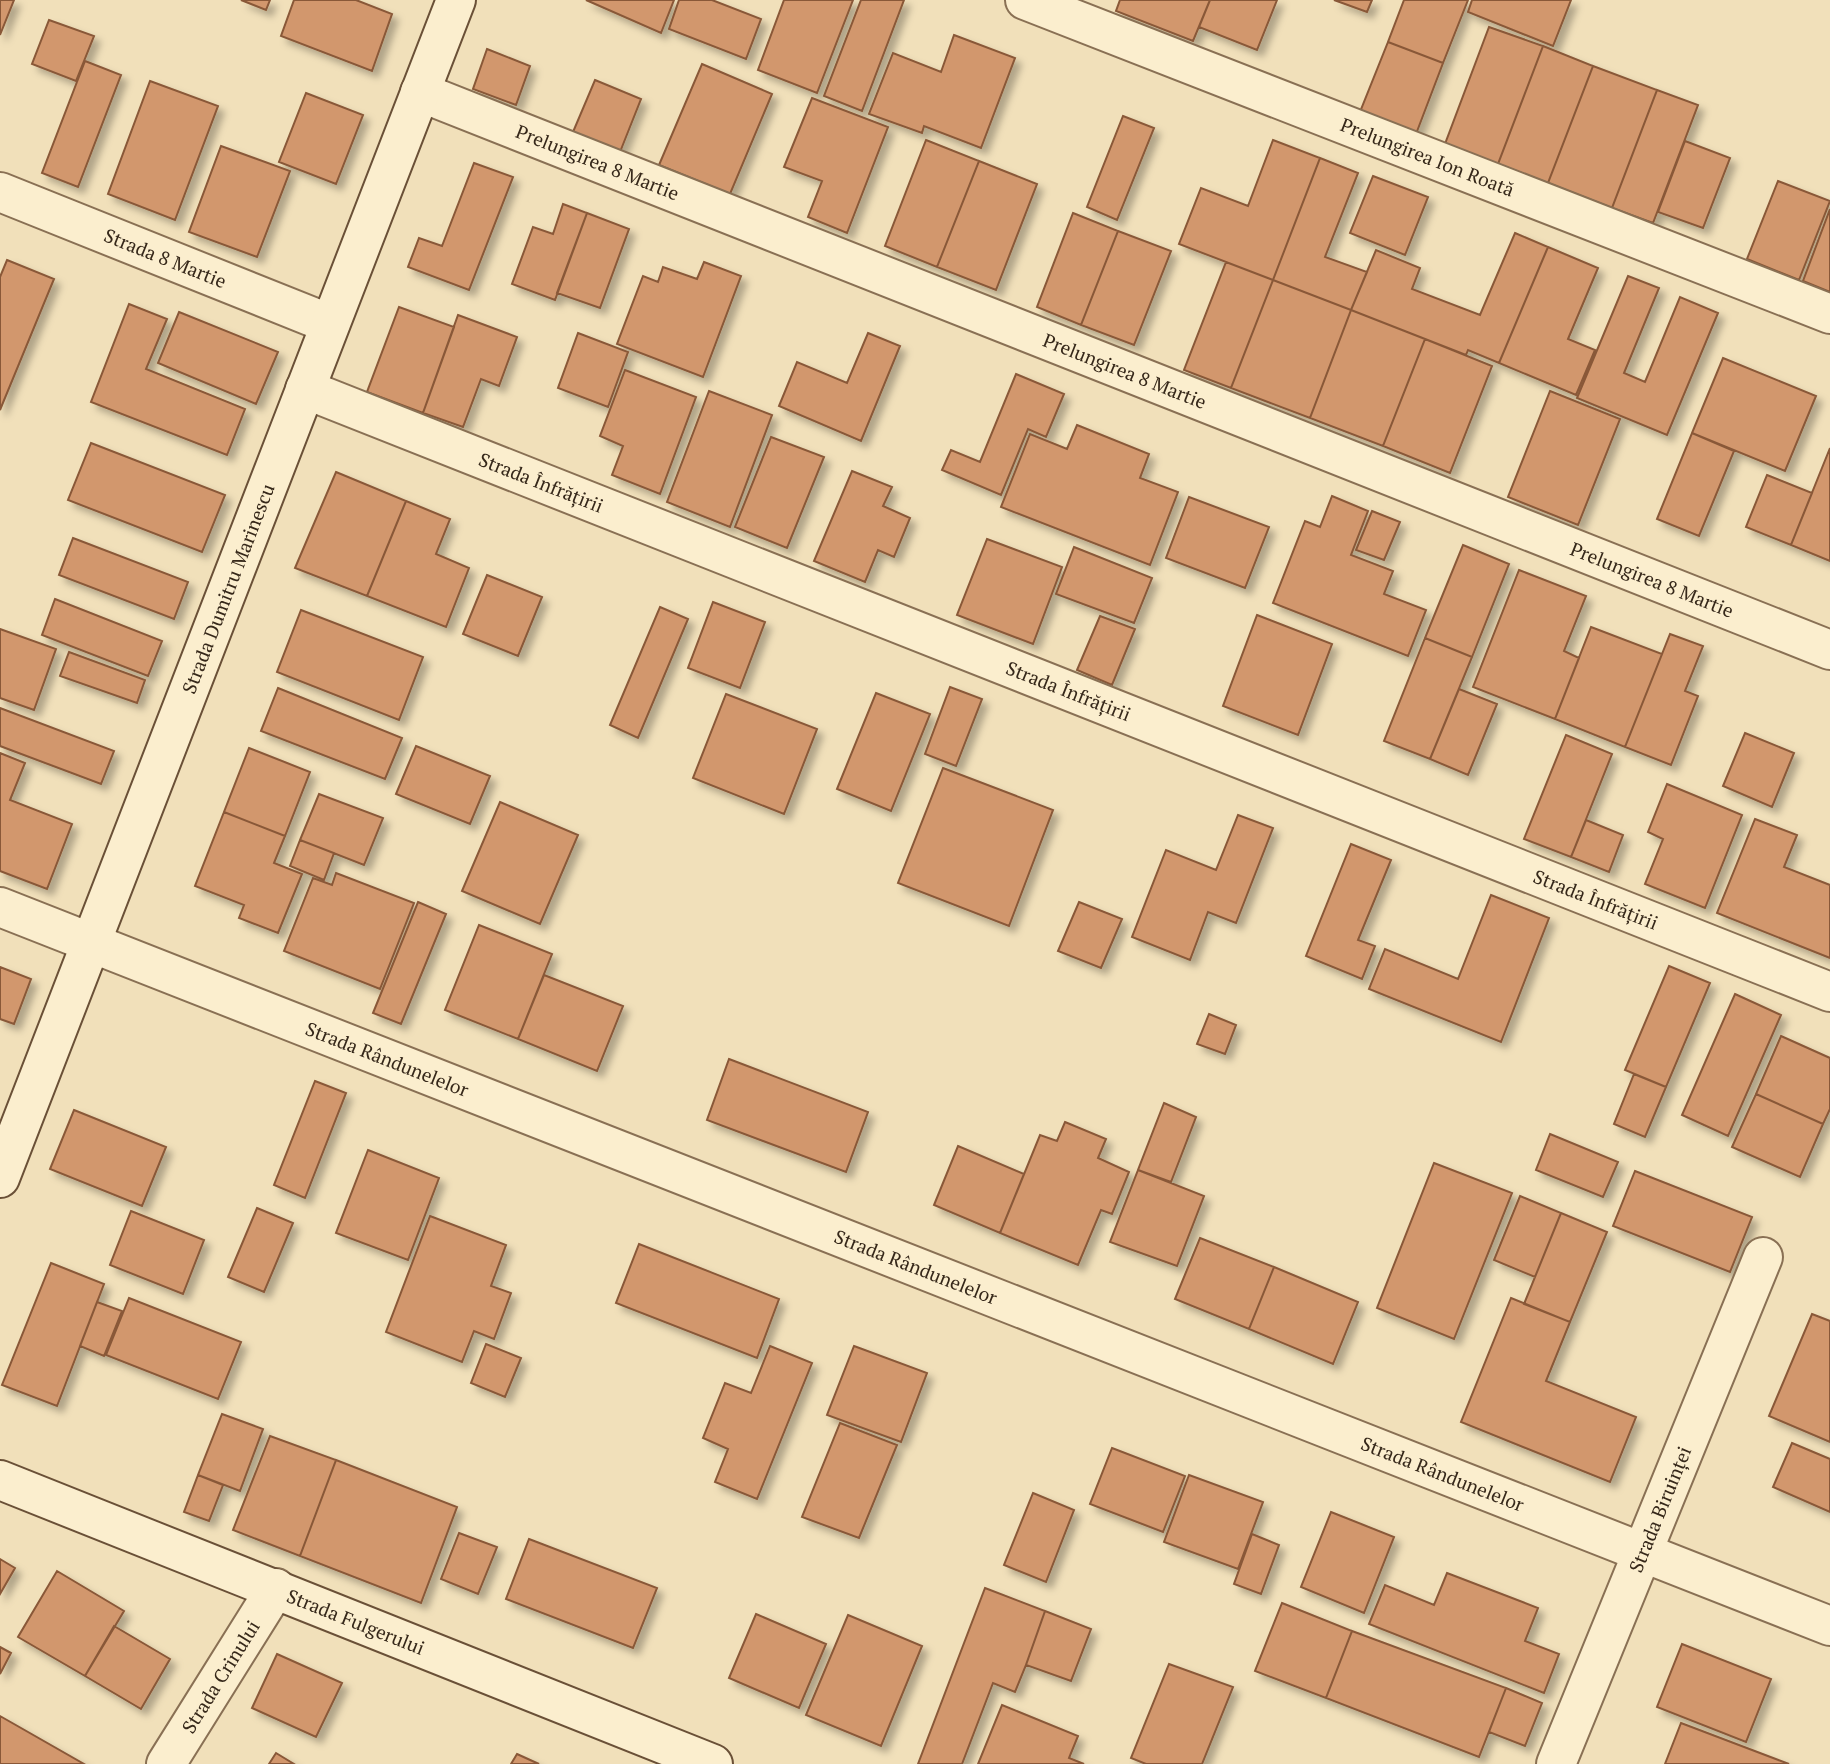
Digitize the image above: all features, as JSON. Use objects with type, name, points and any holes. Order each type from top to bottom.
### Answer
[{"type":"street","name":"Strada Dumitru Marinescu","points":[[0,1178],[456,0]]},
{"type":"street","name":"Prelungirea Ion Roată","points":[[1025,0],[1830,314]]},
{"type":"street","name":"Prelungirea 8 Martie","points":[[420,92],[1830,650]]},
{"type":"street","name":"Strada 8 Martie","points":[[0,192],[330,324]]},
{"type":"street","name":"Strada Înfrățirii","points":[[305,389],[1830,992]]},
{"type":"street","name":"Strada Rândunelelor","points":[[0,907],[1830,1626]]},
{"type":"street","name":"Strada Biruinței","points":[[1556,1764],[1763,1257]]},
{"type":"street","name":"Strada Fulgerului","points":[[0,1480],[713,1764]]},
{"type":"street","name":"Strada Crinului","points":[[166,1764],[276,1588]]},
{"type":"building","points":[[0,0],[14,0],[0,35]]},
{"type":"building","points":[[241,0],[270,0],[266,10]]},
{"type":"building","points":[[294,0],[356,0],[392,14],[372,71],[281,36]]},
{"type":"building","points":[[586,0],[674,0],[661,33]]},
{"type":"building","points":[[679,0],[712,0],[761,19],[746,59],[669,29]]},
{"type":"building","points":[[784,0],[853,0],[817,93],[758,70]]},
{"type":"building","points":[[861,0],[904,0],[862,111],[824,96]]},
{"type":"building","points":[[1120,0],[1210,0],[1193,41],[1116,11]]},
{"type":"building","points":[[1210,0],[1277,0],[1257,50],[1199,27]]},
{"type":"building","points":[[1334,0],[1372,0],[1367,12]]},
{"type":"building","points":[[1404,0],[1468,0],[1443,63],[1388,42]]},
{"type":"building","points":[[1472,0],[1571,0],[1553,46],[1468,12]]},
{"type":"building","points":[[49,20],[94,36],[76,81],[32,64]]},
{"type":"building","points":[[1489,27],[1543,46],[1498,164],[1445,144]]},
{"type":"building","points":[[954,35],[1015,58],[981,148],[924,126],[922,133],[869,114],[893,53],[941,72]]},
{"type":"building","points":[[1388,42],[1443,63],[1416,134],[1360,112]]},
{"type":"building","points":[[1543,46],[1593,66],[1548,183],[1498,164]]},
{"type":"building","points":[[487,49],[530,66],[516,105],[473,89]]},
{"type":"building","points":[[85,61],[121,75],[78,187],[42,173]]},
{"type":"building","points":[[702,64],[772,94],[730,194],[659,165]]},
{"type":"building","points":[[1593,66],[1657,90],[1612,208],[1548,183]]},
{"type":"building","points":[[595,80],[641,99],[620,152],[573,132]]},
{"type":"building","points":[[150,81],[218,106],[175,220],[108,194]]},
{"type":"building","points":[[1657,90],[1698,105],[1653,223],[1612,208]]},
{"type":"building","points":[[306,93],[363,115],[336,184],[279,162]]},
{"type":"building","points":[[812,98],[888,127],[847,233],[808,217],[822,181],[784,167]]},
{"type":"building","points":[[1123,116],[1154,128],[1117,220],[1087,207]]},
{"type":"building","points":[[926,140],[979,161],[937,267],[885,246]]},
{"type":"building","points":[[1273,140],[1320,158],[1273,280],[1179,244],[1201,188],[1248,206]]},
{"type":"building","points":[[1685,141],[1730,158],[1703,228],[1658,212]]},
{"type":"building","points":[[221,146],[290,171],[257,257],[189,232]]},
{"type":"building","points":[[1320,158],[1358,173],[1325,257],[1367,272],[1351,310],[1273,280]]},
{"type":"building","points":[[979,161],[1037,184],[996,290],[937,267]]},
{"type":"building","points":[[474,163],[513,177],[469,290],[408,267],[419,238],[442,246]]},
{"type":"building","points":[[1373,176],[1428,197],[1405,255],[1350,233]]},
{"type":"building","points":[[1778,181],[1830,201],[1799,280],[1747,259]]},
{"type":"building","points":[[563,204],[587,213],[555,300],[512,284],[533,227],[553,234]]},
{"type":"building","points":[[1830,209],[1830,292],[1803,281]]},
{"type":"building","points":[[587,213],[629,229],[600,308],[557,293]]},
{"type":"building","points":[[1073,213],[1118,231],[1081,325],[1037,307]]},
{"type":"building","points":[[1118,231],[1171,251],[1134,345],[1081,325]]},
{"type":"building","points":[[1515,233],[1548,247],[1499,363],[1468,350],[1466,355],[1351,310],[1376,250],[1420,268],[1412,289],[1480,315]]},
{"type":"building","points":[[1548,247],[1598,268],[1568,339],[1595,350],[1576,395],[1499,363]]},
{"type":"building","points":[[7,260],[54,279],[0,410],[0,277]]},
{"type":"building","points":[[704,262],[741,276],[703,377],[617,344],[643,276],[658,282],[663,267],[697,279]]},
{"type":"building","points":[[1226,262],[1273,280],[1231,388],[1184,370]]},
{"type":"building","points":[[1628,276],[1659,288],[1624,373],[1645,382],[1680,297],[1718,313],[1667,435],[1577,398]]},
{"type":"building","points":[[1273,280],[1351,310],[1310,418],[1231,388]]},
{"type":"building","points":[[129,304],[167,319],[146,369],[245,409],[227,455],[91,402]]},
{"type":"building","points":[[399,307],[454,327],[423,413],[367,392]]},
{"type":"building","points":[[1351,310],[1425,339],[1383,446],[1310,418]]},
{"type":"building","points":[[179,312],[278,352],[256,404],[158,363]]},
{"type":"building","points":[[458,315],[517,337],[499,386],[481,379],[463,427],[423,413]]},
{"type":"building","points":[[578,333],[628,352],[608,407],[558,388]]},
{"type":"building","points":[[868,333],[900,346],[861,441],[779,406],[797,362],[847,383]]},
{"type":"building","points":[[1425,339],[1492,366],[1450,473],[1383,446]]},
{"type":"building","points":[[1723,358],[1816,396],[1785,471],[1692,433]]},
{"type":"building","points":[[625,370],[696,397],[660,494],[612,475],[623,446],[600,436]]},
{"type":"building","points":[[1016,374],[1064,394],[1046,437],[1028,429],[1001,495],[942,470],[951,450],[980,462]]},
{"type":"building","points":[[709,391],[772,415],[730,527],[667,502]]},
{"type":"building","points":[[1550,391],[1620,419],[1578,525],[1508,497]]},
{"type":"building","points":[[1077,425],[1149,454],[1140,478],[1178,492],[1150,565],[1001,507],[1030,434],[1067,449]]},
{"type":"building","points":[[1692,433],[1734,451],[1699,536],[1657,519]]},
{"type":"building","points":[[771,437],[824,457],[787,548],[735,527]]},
{"type":"building","points":[[91,443],[225,495],[202,552],[68,500]]},
{"type":"building","points":[[1830,448],[1830,561],[1791,545]]},
{"type":"building","points":[[852,471],[892,487],[883,506],[910,518],[894,557],[878,550],[865,582],[814,561]]},
{"type":"building","points":[[336,472],[406,501],[367,596],[295,568]]},
{"type":"building","points":[[1767,475],[1812,493],[1791,545],[1746,527]]},
{"type":"building","points":[[1332,496],[1368,511],[1351,555],[1393,571],[1384,594],[1426,610],[1408,656],[1273,603],[1305,521],[1320,527]]},
{"type":"building","points":[[1189,497],[1269,527],[1245,588],[1166,558]]},
{"type":"building","points":[[406,501],[450,519],[436,554],[469,568],[446,627],[367,596]]},
{"type":"building","points":[[1372,511],[1400,522],[1384,560],[1356,550]]},
{"type":"building","points":[[73,538],[188,582],[174,619],[59,575]]},
{"type":"building","points":[[987,539],[1062,567],[1033,644],[957,615]]},
{"type":"building","points":[[1463,545],[1509,564],[1472,657],[1425,638]]},
{"type":"building","points":[[1074,547],[1152,578],[1134,623],[1056,594]]},
{"type":"building","points":[[1519,570],[1586,596],[1564,651],[1579,658],[1555,719],[1473,687]]},
{"type":"building","points":[[487,575],[542,597],[518,656],[463,634]]},
{"type":"building","points":[[55,599],[162,641],[148,676],[42,635]]},
{"type":"building","points":[[713,602],[765,622],[740,688],[688,668]]},
{"type":"building","points":[[660,607],[688,619],[638,738],[610,725]]},
{"type":"building","points":[[301,610],[423,657],[399,720],[277,672]]},
{"type":"building","points":[[1257,615],[1332,644],[1298,735],[1223,706]]},
{"type":"building","points":[[1100,616],[1135,629],[1112,685],[1077,670]]},
{"type":"building","points":[[1591,627],[1662,654],[1625,747],[1555,719]]},
{"type":"building","points":[[0,629],[56,649],[34,710],[0,698]]},
{"type":"building","points":[[1670,634],[1703,646],[1685,691],[1698,696],[1671,765],[1625,747]]},
{"type":"building","points":[[1425,638],[1472,657],[1430,759],[1384,741]]},
{"type":"building","points":[[69,652],[145,680],[137,703],[60,676]]},
{"type":"building","points":[[950,687],[982,699],[956,766],[925,754]]},
{"type":"building","points":[[278,688],[402,738],[385,779],[261,731]]},
{"type":"building","points":[[1459,689],[1497,704],[1468,775],[1430,759]]},
{"type":"building","points":[[876,693],[930,714],[891,811],[837,789]]},
{"type":"building","points":[[726,694],[817,729],[784,814],[693,778]]},
{"type":"building","points":[[0,708],[114,751],[101,784],[0,746]]},
{"type":"building","points":[[1745,733],[1794,753],[1772,807],[1723,786]]},
{"type":"building","points":[[1566,735],[1612,754],[1571,857],[1524,839]]},
{"type":"building","points":[[416,746],[490,776],[470,824],[396,794]]},
{"type":"building","points":[[249,748],[310,772],[285,836],[224,812]]},
{"type":"building","points":[[0,753],[25,763],[10,800],[72,824],[47,889],[0,871]]},
{"type":"building","points":[[943,768],[1053,810],[1009,926],[898,883]]},
{"type":"building","points":[[1667,784],[1742,815],[1705,908],[1645,884],[1663,839],[1648,832]]},
{"type":"building","points":[[319,794],[383,818],[364,865],[300,840]]},
{"type":"building","points":[[500,802],[578,835],[540,924],[462,891]]},
{"type":"building","points":[[224,812],[285,836],[274,863],[302,874],[278,933],[239,918],[244,905],[195,886]]},
{"type":"building","points":[[1238,815],[1273,828],[1236,923],[1208,912],[1190,960],[1132,937],[1166,850],[1216,870]]},
{"type":"building","points":[[1755,819],[1797,835],[1784,867],[1830,885],[1830,958],[1717,913]]},
{"type":"building","points":[[1586,820],[1623,835],[1609,872],[1571,857]]},
{"type":"building","points":[[300,840],[334,853],[324,880],[290,866]]},
{"type":"building","points":[[1351,844],[1391,860],[1358,940],[1375,946],[1362,979],[1306,956]]},
{"type":"building","points":[[336,873],[414,903],[380,989],[284,951],[313,878],[332,885]]},
{"type":"building","points":[[1491,895],[1549,918],[1501,1042],[1369,989],[1385,949],[1458,979]]},
{"type":"building","points":[[418,902],[446,914],[401,1024],[373,1013]]},
{"type":"building","points":[[1079,902],[1122,919],[1101,968],[1058,951]]},
{"type":"building","points":[[479,925],[552,954],[518,1039],[445,1010]]},
{"type":"building","points":[[1669,966],[1710,983],[1666,1087],[1625,1070]]},
{"type":"building","points":[[0,967],[31,979],[14,1024],[0,1019]]},
{"type":"building","points":[[544,975],[623,1006],[597,1071],[518,1039]]},
{"type":"building","points":[[1735,994],[1781,1015],[1728,1136],[1682,1115]]},
{"type":"building","points":[[1209,1014],[1236,1025],[1225,1054],[1197,1044]]},
{"type":"building","points":[[1781,1036],[1830,1058],[1830,1109],[1823,1124],[1756,1094]]},
{"type":"building","points":[[729,1059],[868,1112],[846,1172],[707,1120]]},
{"type":"building","points":[[1634,1074],[1666,1087],[1645,1137],[1614,1124]]},
{"type":"building","points":[[315,1081],[346,1093],[305,1198],[274,1185]]},
{"type":"building","points":[[1756,1094],[1823,1124],[1800,1177],[1732,1147]]},
{"type":"building","points":[[1164,1103],[1196,1117],[1171,1182],[1138,1170]]},
{"type":"building","points":[[74,1110],[166,1147],[142,1206],[50,1169]]},
{"type":"building","points":[[1065,1122],[1106,1139],[1098,1158],[1129,1172],[1112,1214],[1101,1210],[1078,1265],[1000,1233],[1040,1135],[1057,1141]]},
{"type":"building","points":[[1550,1134],[1618,1162],[1603,1197],[1536,1170]]},
{"type":"building","points":[[958,1146],[1024,1174],[1000,1233],[934,1205]]},
{"type":"building","points":[[368,1150],[439,1178],[408,1260],[336,1233]]},
{"type":"building","points":[[1434,1163],[1512,1193],[1454,1339],[1377,1308]]},
{"type":"building","points":[[1138,1170],[1204,1196],[1177,1266],[1110,1242]]},
{"type":"building","points":[[1635,1171],[1752,1217],[1730,1272],[1613,1226]]},
{"type":"building","points":[[1520,1196],[1561,1213],[1535,1277],[1494,1260]]},
{"type":"building","points":[[257,1208],[293,1223],[264,1292],[228,1277]]},
{"type":"building","points":[[131,1211],[204,1240],[183,1294],[110,1265]]},
{"type":"building","points":[[1561,1213],[1607,1232],[1570,1322],[1524,1304]]},
{"type":"building","points":[[430,1216],[506,1245],[491,1286],[511,1293],[494,1339],[474,1331],[462,1362],[386,1332]]},
{"type":"building","points":[[1200,1238],[1274,1267],[1249,1329],[1175,1299]]},
{"type":"building","points":[[639,1244],[779,1299],[757,1358],[616,1303]]},
{"type":"building","points":[[51,1263],[104,1284],[57,1406],[2,1385]]},
{"type":"building","points":[[1274,1267],[1358,1302],[1333,1364],[1249,1329]]},
{"type":"building","points":[[129,1298],[241,1342],[218,1399],[106,1355]]},
{"type":"building","points":[[1511,1298],[1570,1322],[1546,1381],[1636,1417],[1610,1482],[1461,1422]]},
{"type":"building","points":[[97,1302],[122,1311],[104,1356],[80,1346]]},
{"type":"building","points":[[1812,1314],[1830,1321],[1830,1442],[1769,1416]]},
{"type":"building","points":[[486,1344],[521,1358],[505,1397],[471,1383]]},
{"type":"building","points":[[770,1346],[812,1363],[757,1499],[715,1482],[728,1449],[703,1438],[725,1383],[751,1393]]},
{"type":"building","points":[[854,1346],[927,1373],[901,1442],[827,1415]]},
{"type":"building","points":[[222,1414],[263,1429],[240,1491],[198,1475]]},
{"type":"building","points":[[840,1423],[897,1445],[859,1538],[802,1517]]},
{"type":"building","points":[[270,1436],[336,1460],[300,1556],[233,1530]]},
{"type":"building","points":[[1792,1443],[1830,1459],[1830,1512],[1773,1487]]},
{"type":"building","points":[[1112,1448],[1185,1476],[1163,1532],[1090,1504]]},
{"type":"building","points":[[336,1460],[457,1507],[421,1603],[300,1556]]},
{"type":"building","points":[[198,1475],[223,1485],[209,1521],[184,1512]]},
{"type":"building","points":[[1189,1475],[1263,1502],[1238,1569],[1164,1542]]},
{"type":"building","points":[[1033,1493],[1074,1510],[1046,1582],[1004,1565]]},
{"type":"building","points":[[1331,1512],[1394,1537],[1364,1613],[1301,1587]]},
{"type":"building","points":[[459,1533],[497,1547],[478,1594],[441,1579]]},
{"type":"building","points":[[1252,1534],[1279,1545],[1261,1594],[1234,1584]]},
{"type":"building","points":[[529,1539],[657,1588],[633,1648],[506,1599]]},
{"type":"building","points":[[0,1559],[15,1568],[0,1594]]},
{"type":"building","points":[[57,1571],[124,1611],[85,1676],[18,1637]]},
{"type":"building","points":[[1447,1573],[1538,1608],[1525,1641],[1559,1654],[1544,1693],[1369,1624],[1385,1585],[1434,1605]]},
{"type":"building","points":[[985,1588],[1045,1611],[1026,1665],[1015,1692],[993,1683],[962,1764],[918,1764]]},
{"type":"building","points":[[1282,1603],[1352,1631],[1326,1698],[1255,1671]]},
{"type":"building","points":[[1045,1611],[1091,1629],[1071,1681],[1026,1665]]},
{"type":"building","points":[[756,1614],[826,1644],[799,1708],[729,1678]]},
{"type":"building","points":[[848,1615],[922,1646],[881,1746],[806,1715]]},
{"type":"building","points":[[114,1626],[170,1659],[141,1709],[85,1676]]},
{"type":"building","points":[[1352,1631],[1506,1688],[1479,1757],[1326,1698]]},
{"type":"building","points":[[1682,1644],[1771,1679],[1746,1742],[1657,1707]]},
{"type":"building","points":[[0,1647],[11,1653],[0,1674]]},
{"type":"building","points":[[277,1654],[342,1683],[316,1737],[252,1708]]},
{"type":"building","points":[[1169,1664],[1233,1687],[1202,1764],[1146,1764],[1131,1758]]},
{"type":"building","points":[[1506,1688],[1542,1703],[1525,1746],[1489,1732]]},
{"type":"building","points":[[1002,1705],[1078,1736],[1069,1758],[1084,1764],[978,1764]]},
{"type":"building","points":[[0,1716],[84,1764],[0,1764]]},
{"type":"building","points":[[1681,1723],[1789,1764],[1665,1764]]},
{"type":"building","points":[[276,1753],[294,1764],[269,1764]]},
{"type":"building","points":[[517,1754],[539,1764],[511,1764]]}]
